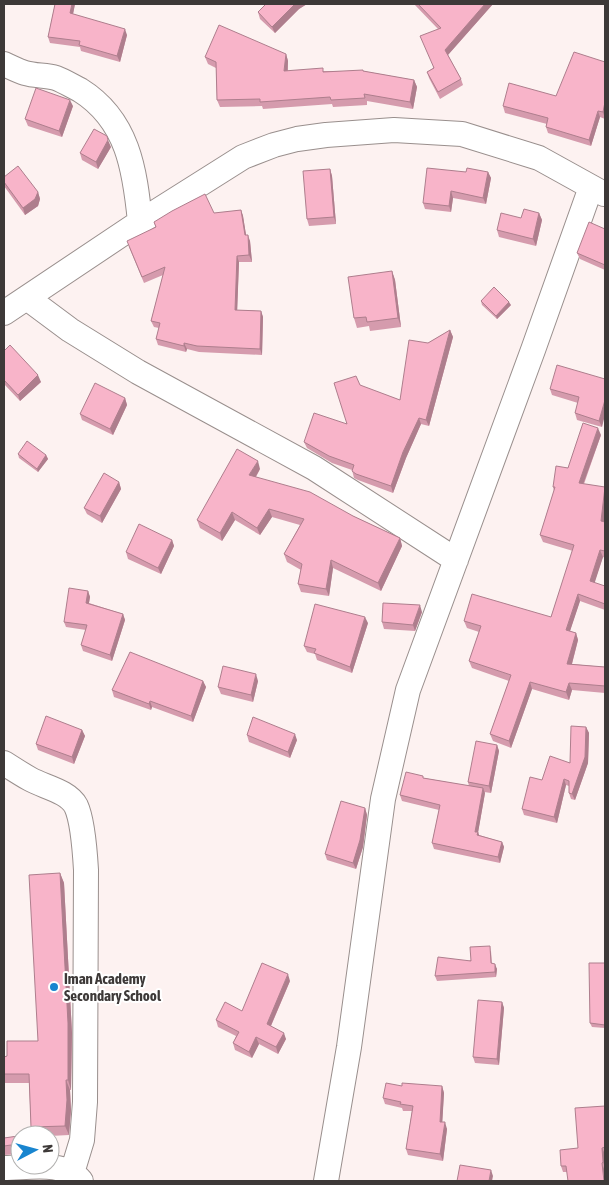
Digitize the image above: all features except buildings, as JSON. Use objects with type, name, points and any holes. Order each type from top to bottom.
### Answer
[{"type":"street","points":[[4,64],[25,73],[56,78],[71,85],[105,110],[118,127],[126,147],[137,185],[140,222]]},
{"type":"street","points":[[4,313],[140,222],[243,157],[274,145],[298,139],[394,130],[462,134],[539,158],[598,191],[533,350],[408,690],[385,791],[349,1048],[326,1181]]},
{"type":"street","points":[[27,298],[70,330],[121,361],[314,468],[456,560]]},
{"type":"street","points":[[4,763],[71,800],[77,808],[84,843],[86,870],[85,1102],[77,1177]]},
{"type":"street","points":[[4,1168],[52,1167],[68,1170],[77,1177]]},
{"type":"place","name":"Iman Academy Secondary School","points":[[54,987]]}]
